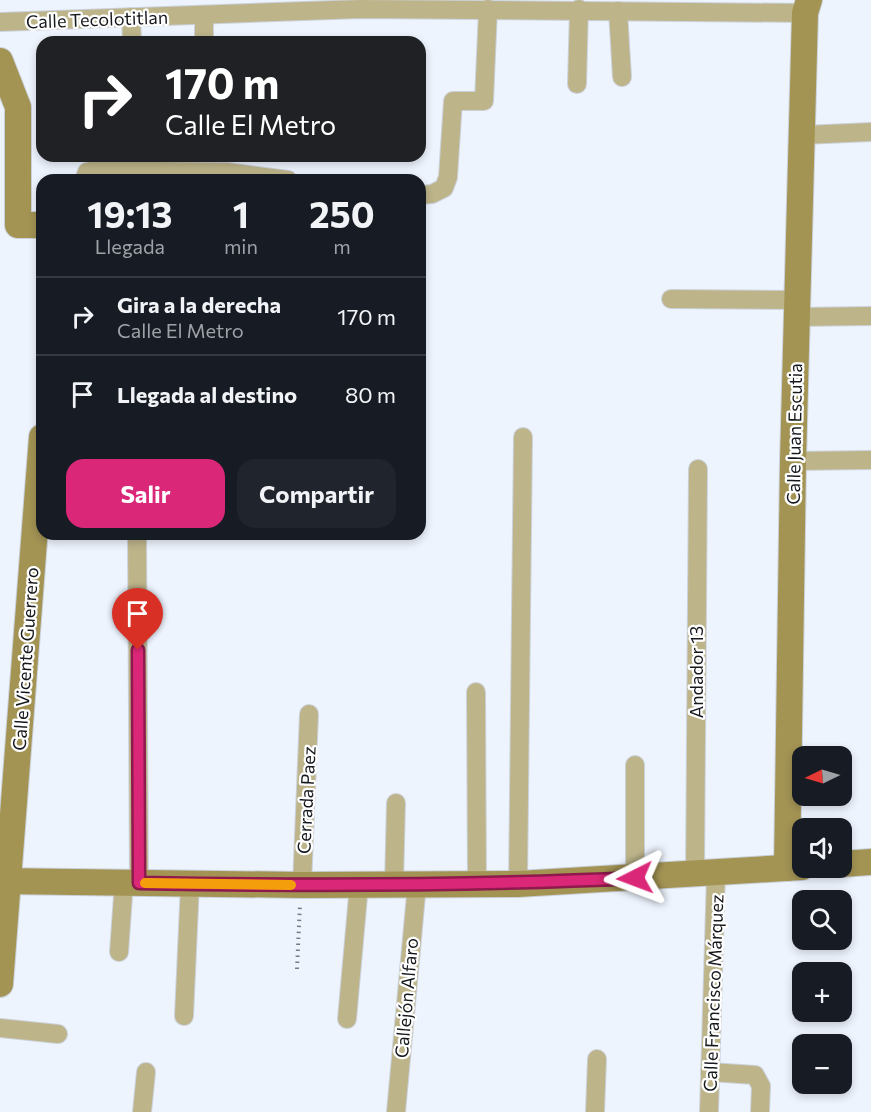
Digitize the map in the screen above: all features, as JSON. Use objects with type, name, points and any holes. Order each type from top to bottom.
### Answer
[{"type":"main road","name":"Calle Juan Escutia","points":[[795,818],[793,461],[807,6]]},
{"type":"main road","points":[[0,61],[18,107],[10,129],[20,225]]},
{"type":"main road","name":"Calle Vicente Guerrero","points":[[0,984],[4,882],[36,507]]},
{"type":"main road","points":[[852,863],[871,862]]},
{"type":"main road","points":[[4,882],[302,885],[518,884],[792,868]]},
{"type":"street","name":"Calle Tecolotitlan","points":[[0,22],[361,9],[618,11],[807,6]]},
{"type":"street","points":[[426,194],[444,188],[448,177],[453,101],[484,101],[488,9]]},
{"type":"street","points":[[576,84],[579,9]]},
{"type":"street","points":[[618,11],[622,77]]},
{"type":"street","points":[[204,15],[204,36]]},
{"type":"street","points":[[131,17],[132,36]]},
{"type":"street","points":[[804,135],[871,132]]},
{"type":"street","points":[[86,174],[94,170],[242,174]]},
{"type":"street","points":[[671,299],[871,316]]},
{"type":"street","points":[[518,884],[523,437]]},
{"type":"street","points":[[793,461],[871,460]]},
{"type":"street","name":"Andador 13","points":[[698,469],[706,874]]},
{"type":"street","points":[[119,952],[131,883],[137,540]]},
{"type":"street","points":[[476,692],[477,884]]},
{"type":"street","name":"Cerrada Paez","points":[[302,885],[309,714]]},
{"type":"street","points":[[635,765],[635,878]]},
{"type":"street","name":"Callejón Alfaro","points":[[396,803],[406,884],[396,1112]]},
{"type":"street","name":"Calle Francisco Márquez","points":[[706,874],[709,1112]]},
{"type":"street","points":[[184,1016],[190,884]]},
{"type":"street","points":[[347,1019],[359,885]]},
{"type":"street","points":[[0,1028],[58,1034]]},
{"type":"street","points":[[595,1112],[597,1059]]},
{"type":"street","points":[[142,1112],[146,1072]]},
{"type":"street","points":[[710,1072],[755,1076],[760,1086],[760,1112]]},
{"type":"path","points":[[297,969],[302,885]]},
{"type":"slow traffic","points":[[145,883],[291,885]]},
{"type":"route","points":[[138,650],[139,883],[518,884],[635,878]]}]
